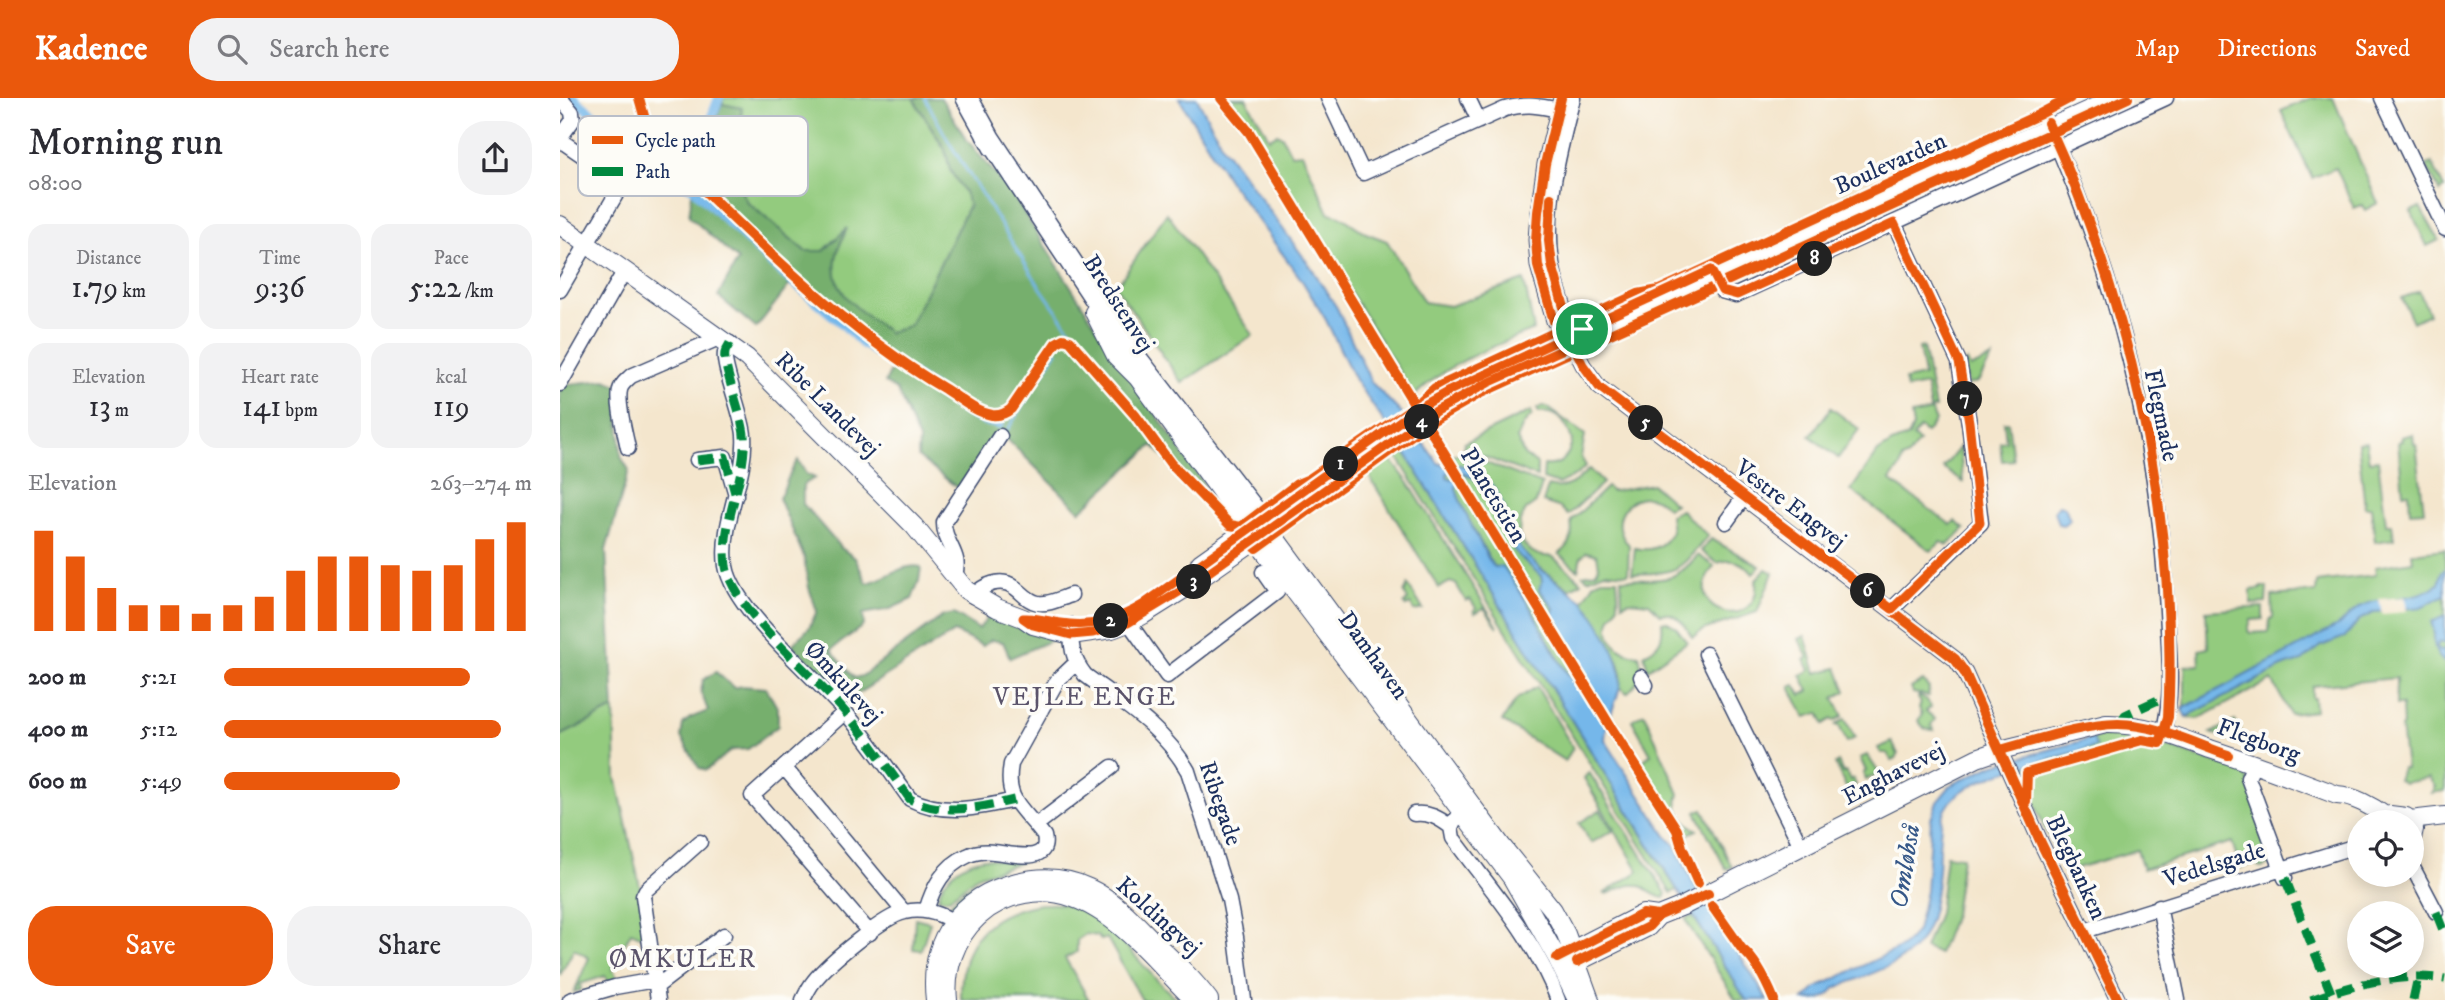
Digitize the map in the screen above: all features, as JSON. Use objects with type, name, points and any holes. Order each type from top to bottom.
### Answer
[{"type":"highway","name":"Bredstenvej","points":[[967,98],[1022,199],[1083,296]]},
{"type":"highway","name":"Bredstenvej","points":[[987,135],[1126,345],[1256,525]]},
{"type":"main road","name":"Boulevarden","points":[[2048,123],[2088,98]]},
{"type":"main road","name":"Boulevarden","points":[[1071,630],[1093,633],[1126,620],[1144,604],[1256,525],[1413,420],[1449,391],[1571,340],[2048,123],[2115,98]]},
{"type":"main road","name":"Ribe Landevej","points":[[560,225],[724,339],[771,380],[904,516],[954,578],[973,596],[1033,625],[1071,630]]},
{"type":"main road","name":"Bredstenvej","points":[[1083,296],[1116,356],[1138,378],[1256,525]]},
{"type":"main road","name":"Damhaven","points":[[1256,525],[1462,816],[1568,955],[1590,1000]]},
{"type":"main road","name":"Enghavevej","points":[[1568,955],[1601,950],[1648,927],[1658,916],[1708,894],[1977,758],[2106,724],[2121,724],[2163,733]]},
{"type":"main road","name":"Flegborg","points":[[2163,733],[2346,796],[2377,810]]},
{"type":"main road","name":"Damhaven","points":[[1462,816],[1553,910],[1568,955],[1577,1000]]},
{"type":"main road","points":[[2424,825],[2445,816]]},
{"type":"main road","points":[[2424,828],[2445,825]]},
{"type":"main road","name":"Koldingvej","points":[[948,1000],[951,961],[965,906],[1007,884],[1046,878],[1072,882],[1099,893],[1126,914],[1209,1000]]},
{"type":"main road","name":"Koldingvej","points":[[935,1000],[933,979],[938,951],[960,926],[994,905],[1014,896],[1033,892],[1057,892],[1079,898],[1099,909],[1194,1000]]},
{"type":"main road","name":"Enghavevej","points":[[1568,955],[1643,914],[1658,916]]},
{"type":"main road","points":[[1599,1000],[1592,970],[1601,950]]},
{"type":"street","points":[[560,98],[572,112],[573,120],[560,139],[578,152]]},
{"type":"street","points":[[1328,98],[1363,173],[1505,109],[1523,104],[1565,104]]},
{"type":"street","points":[[1468,98],[1479,121]]},
{"type":"street","points":[[1713,275],[1722,291],[1737,295],[2166,98]]},
{"type":"street","points":[[2382,98],[2445,229]]},
{"type":"street","name":"Vestre Engvej","points":[[1565,104],[1553,182],[1549,241],[1552,265],[1571,340],[1583,365],[1599,387],[1955,659],[1965,673],[2000,750]]},
{"type":"street","name":"Flegmade","points":[[2048,123],[2083,208],[2115,306],[2146,432],[2165,556],[2170,673],[2168,717],[2163,733]]},
{"type":"street","points":[[560,290],[614,196]]},
{"type":"street","points":[[1892,609],[1980,523],[1969,422],[1959,362],[1894,223]]},
{"type":"street","points":[[560,384],[625,270]]},
{"type":"street","points":[[628,448],[620,400],[623,384],[631,376],[712,341],[724,339]]},
{"type":"street","name":"Ømkulevej","points":[[724,339],[724,356],[744,431],[745,445],[744,463],[726,550],[731,582],[740,597],[797,664],[845,712],[910,799],[920,804],[956,809],[973,809],[1014,800]]},
{"type":"street","points":[[954,578],[958,568],[944,530],[944,522],[1000,436]]},
{"type":"street","name":"Ømkulevej","points":[[697,460],[725,457],[736,497]]},
{"type":"street","points":[[1726,522],[1744,497]]},
{"type":"street","points":[[1126,620],[1167,676],[1278,592],[1263,572]]},
{"type":"street","points":[[973,596],[988,585],[1004,583],[1013,585],[1030,600],[1040,603],[1048,603],[1071,594]]},
{"type":"street","points":[[926,911],[938,880],[946,870],[969,855],[993,852],[1028,857],[1041,852],[1046,843],[1036,825],[1014,800],[1009,778],[1011,764],[1057,681],[1076,663],[1072,653],[1071,630]]},
{"type":"street","points":[[1706,654],[1801,846]]},
{"type":"street","name":"Ribegade","points":[[1076,663],[1085,675],[1164,736],[1178,752],[1188,771],[1228,900],[1244,1000]]},
{"type":"street","points":[[845,712],[752,796],[870,933]]},
{"type":"street","name":"Blegbanken","points":[[2000,750],[2041,843],[2118,1000]]},
{"type":"street","points":[[2254,764],[2248,778],[2284,873]]},
{"type":"street","points":[[785,767],[904,912]]},
{"type":"street","points":[[1036,825],[1112,767]]},
{"type":"street","name":"Damhaven","points":[[1414,814],[1462,816],[1453,838],[1535,951],[1551,980],[1558,1000]]},
{"type":"street","points":[[656,989],[643,897],[646,890],[699,842]]},
{"type":"street","name":"Vedelsgade","points":[[2084,931],[2159,906],[2284,873],[2347,849]]},
{"type":"street","points":[[2423,887],[2436,912]]},
{"type":"street","points":[[2159,906],[2178,1000]]},
{"type":"street","points":[[803,1000],[812,983],[827,967],[886,920],[904,912],[926,911],[960,926]]},
{"type":"street","points":[[570,1000],[615,987],[656,989],[724,935]]},
{"type":"green space","points":[[724,98],[913,98],[945,150],[950,170],[969,205],[910,325],[889,333],[850,302],[843,292],[835,270],[836,256],[846,230],[824,251],[805,251],[747,202],[744,196],[808,196],[808,116],[741,116],[742,108],[722,104]]},
{"type":"green space","points":[[913,98],[941,98],[967,140],[1012,194],[1098,329],[1206,487],[1187,483],[1153,445],[1080,511],[1008,440],[998,434],[960,490],[918,457],[919,440],[897,390],[885,383],[893,366],[791,283],[756,328],[718,296],[738,260],[689,216],[692,196],[744,196],[747,202],[805,251],[824,251],[847,228],[835,268],[842,291],[858,309],[889,333],[910,325],[969,205],[950,170],[945,149]]},
{"type":"green space","points":[[1228,98],[1246,98],[1269,138],[1277,134],[1282,136],[1291,154],[1302,153],[1329,213],[1387,241],[1424,302],[1450,306],[1524,280],[1534,330],[1456,365],[1414,396],[1250,128]]},
{"type":"green space","points":[[2311,98],[2333,98],[2378,203],[2365,210],[2362,205],[2354,208],[2336,168],[2312,178],[2281,111]]},
{"type":"green space","points":[[722,104],[742,108],[741,116],[717,116]]},
{"type":"green space","points":[[2432,163],[2444,188],[2440,192],[2426,165]]},
{"type":"green space","points":[[2420,207],[2439,240],[2427,246],[2411,211]]},
{"type":"green space","points":[[1167,213],[1253,335],[1182,383],[1116,287]]},
{"type":"green space","points":[[2419,291],[2429,314],[2413,322],[2402,298]]},
{"type":"green space","points":[[1923,347],[1935,408],[1930,409],[1926,385],[1907,389],[1905,380],[1924,376],[1919,348]]},
{"type":"green space","points":[[1992,358],[1978,382],[1968,385],[1964,364],[1967,361],[1970,368]]},
{"type":"green space","points":[[605,380],[618,385],[621,457],[629,470],[606,550],[614,709],[560,736],[560,385]]},
{"type":"green space","points":[[1542,406],[1585,435],[1581,457],[1586,466],[1578,474],[1558,484],[1543,479],[1544,465],[1560,463],[1569,452],[1572,441],[1561,420],[1551,414],[1539,413],[1537,409]]},
{"type":"green space","points":[[1831,408],[1859,429],[1838,458],[1810,436]]},
{"type":"green space","points":[[1531,411],[1532,415],[1523,425],[1517,439],[1524,455],[1537,464],[1537,477],[1464,449],[1464,443]]},
{"type":"green space","points":[[1932,411],[1935,421],[1926,433],[1920,428],[1913,437],[1919,442],[1908,456],[1902,459],[1900,467],[1890,480],[1951,525],[1955,521],[1965,529],[1948,545],[1941,542],[1931,551],[1851,490],[1878,452],[1909,436],[1913,427],[1911,415]]},
{"type":"green space","points":[[2004,422],[2008,422],[2013,460],[2002,461],[2000,442],[2006,441]]},
{"type":"green space","points":[[2413,434],[2424,511],[2410,512],[2409,493],[2403,493],[2398,442],[2402,441],[2401,437]]},
{"type":"green space","points":[[2366,442],[2369,461],[2378,460],[2386,524],[2392,524],[2394,539],[2375,542],[2371,507],[2365,507],[2358,443]]},
{"type":"green space","points":[[1960,447],[1963,482],[1943,468]]},
{"type":"green space","points":[[1403,449],[1677,890],[1671,893],[1396,455]]},
{"type":"green space","points":[[1463,454],[1542,484],[1536,503],[1526,510],[1520,521],[1519,536],[1532,552],[1541,556],[1552,556],[1582,582],[1569,589],[1530,559],[1516,542],[1504,506],[1495,492],[1478,474],[1456,465],[1452,455]]},
{"type":"green space","points":[[1389,457],[1408,482],[1498,627],[1484,608],[1475,613],[1476,608],[1470,599],[1466,601],[1456,584],[1450,582],[1439,588],[1367,473]]},
{"type":"green space","points":[[798,460],[806,474],[815,478],[803,485],[803,504],[840,547],[855,558],[867,583],[901,569],[921,567],[912,599],[890,609],[863,614],[864,625],[831,650],[854,678],[862,676],[943,616],[954,614],[979,629],[991,613],[1052,640],[1010,658],[1003,642],[991,640],[983,646],[954,632],[848,700],[792,645],[809,628],[817,611],[809,588],[804,557],[779,498]]},
{"type":"green space","points":[[1589,469],[1603,483],[1568,515],[1561,508],[1543,502],[1548,486],[1570,484]]},
{"type":"green space","points":[[1462,472],[1485,486],[1495,502],[1510,543],[1541,576],[1543,580],[1539,590],[1554,608],[1551,622],[1590,687],[1586,692],[1581,690],[1563,666],[1530,608],[1492,564],[1456,496],[1456,487],[1464,477],[1447,477],[1447,473]]},
{"type":"green space","points":[[1652,484],[1675,504],[1668,508],[1657,500],[1646,497],[1636,499],[1622,513],[1622,534],[1629,545],[1628,574],[1604,572],[1588,579],[1583,575],[1596,572],[1599,566],[1597,555],[1587,552],[1584,554],[1578,570],[1559,554],[1571,540],[1571,521],[1607,487],[1615,491]]},
{"type":"green space","points":[[1681,510],[1708,536],[1683,564],[1676,568],[1632,574],[1635,548],[1652,549],[1661,544],[1672,531],[1670,515]]},
{"type":"green space","points":[[1711,539],[1760,566],[1753,574],[1737,562],[1717,563],[1701,551]]},
{"type":"green space","points":[[2445,549],[2445,791],[2431,793],[2435,787],[2429,778],[2404,783],[2398,780],[2402,768],[2406,768],[2401,727],[2402,705],[2396,705],[2396,678],[2312,686],[2315,711],[2290,714],[2272,680],[2198,719],[2186,717],[2182,709],[2185,707],[2185,666],[2200,665],[2199,650],[2208,648],[2206,611],[2263,607],[2263,619],[2251,620],[2248,631],[2269,632],[2270,620],[2273,617],[2272,596],[2316,592],[2317,582],[2376,575],[2375,567],[2413,561],[2412,553]]},
{"type":"green space","points":[[1698,555],[1714,566],[1705,583],[1706,596],[1713,606],[1723,612],[1736,612],[1747,608],[1754,597],[1756,580],[1766,569],[1773,573],[1757,612],[1706,629],[1692,637],[1679,619],[1670,614],[1660,614],[1649,603],[1629,601],[1622,604],[1621,579],[1664,579],[1680,572]]},
{"type":"green space","points":[[1617,579],[1617,609],[1609,625],[1611,638],[1614,644],[1625,652],[1639,655],[1640,676],[1627,693],[1620,687],[1621,670],[1615,654],[1583,601],[1595,582]]},
{"type":"green space","points":[[1408,585],[1423,609],[1414,611],[1411,604],[1406,606],[1404,603],[1408,600],[1404,593]]},
{"type":"green space","points":[[2267,587],[2266,603],[2251,604],[2251,590]]},
{"type":"green space","points":[[1666,621],[1676,627],[1687,642],[1648,669],[1644,654],[1659,642],[1662,622]]},
{"type":"green space","points":[[1805,636],[1816,673],[1837,668],[1846,691],[1834,698],[1843,716],[1824,724],[1819,713],[1805,717],[1790,687],[1795,685],[1801,695],[1809,691],[1801,675],[1810,670],[1805,660],[1808,658],[1799,639]]},
{"type":"green space","points":[[716,672],[734,688],[766,688],[778,709],[778,726],[748,749],[732,750],[706,770],[699,768],[681,737],[683,724],[708,711],[701,692],[703,680]]},
{"type":"green space","points":[[1923,681],[1929,688],[1928,696],[1921,694],[1920,697],[1926,699],[1931,707],[1926,711],[1935,719],[1931,725],[1934,730],[1925,729],[1918,721],[1922,714],[1919,708],[1921,703],[1919,694],[1913,693],[1911,688]]},
{"type":"green space","points":[[1537,687],[1573,748],[1565,761],[1502,721],[1517,699]]},
{"type":"green space","points":[[614,709],[616,777],[647,919],[645,938],[631,932],[612,970],[617,980],[608,983],[605,976],[580,984],[581,990],[574,992],[589,958],[574,949],[560,975],[560,736]]},
{"type":"green space","points":[[1644,713],[1679,794],[1679,811],[1684,820],[1697,830],[1682,837],[1638,765],[1651,754],[1632,720]]},
{"type":"green space","points":[[1845,719],[1855,738],[1847,742],[1836,725]]},
{"type":"green space","points":[[2235,721],[2249,746],[2211,733]]},
{"type":"green space","points":[[2113,735],[2155,743],[2245,772],[2278,861],[2261,868],[2254,863],[2240,868],[2232,842],[2143,869],[2137,850],[2067,871],[2044,827],[2021,768],[2095,747],[2093,738]]},
{"type":"green space","points":[[1892,742],[1898,754],[1892,761],[1887,753],[1881,753],[1878,748]]},
{"type":"green space","points":[[1867,755],[1879,773],[1866,780],[1863,773],[1866,771],[1860,758]]},
{"type":"green space","points":[[1838,762],[1843,773],[1846,772],[1850,780],[1853,778],[1856,785],[1847,789],[1835,764]]},
{"type":"green space","points":[[1589,772],[1664,890],[1664,898],[1637,885],[1605,893],[1639,871],[1584,778]]},
{"type":"green space","points":[[1703,809],[1732,867],[1726,869],[1696,812]]},
{"type":"green space","points":[[1600,810],[1613,831],[1591,843],[1579,823]]},
{"type":"green space","points":[[1946,855],[1962,857],[1954,915],[1939,954],[1925,948],[1939,913]]},
{"type":"green space","points":[[984,858],[1022,862],[977,876],[948,899],[938,898],[944,883],[955,871]]},
{"type":"green space","points":[[999,874],[959,903],[948,907],[970,886]]},
{"type":"green space","points":[[1040,904],[1067,905],[1084,911],[1099,921],[1178,1000],[1142,1000],[1107,938],[1101,940],[1097,936],[1086,934],[1077,940],[1077,952],[1065,958],[1089,1000],[961,1000],[965,962],[979,934],[990,923],[1004,915]]},
{"type":"green space","points":[[1693,916],[1746,1000],[1736,1000],[1688,924],[1686,919]]},
{"type":"green space","points":[[915,918],[930,922],[921,950],[913,949]]},
{"type":"water","points":[[1179,98],[1197,98],[1223,147],[1310,266],[1337,308],[1371,382],[1403,415],[1438,463],[1466,467],[1491,484],[1520,548],[1541,569],[1583,601],[1596,619],[1609,641],[1620,676],[1620,686],[1605,740],[1666,836],[1675,845],[1693,882],[1768,1000],[1746,1000],[1403,449],[1355,380],[1326,320],[1301,279],[1229,181]],"holes":[[[1462,472],[1475,479],[1491,494],[1513,548],[1541,576],[1539,589],[1554,608],[1551,622],[1590,687],[1586,692],[1563,667],[1527,602],[1503,566],[1494,567],[1490,561],[1457,493],[1456,487],[1463,476],[1452,479],[1447,477],[1447,473]]]},
{"type":"water","points":[[2059,505],[2065,507],[2070,520],[2063,525],[2058,524],[2054,511]]},
{"type":"water","points":[[2445,569],[2445,595],[2421,607],[2375,612],[2359,620],[2345,637],[2321,646],[2302,661],[2284,666],[2186,717],[2182,709],[2341,624],[2360,607],[2427,591],[2439,584]]},
{"type":"water","points":[[2445,616],[2445,644],[2440,642],[2436,647],[2440,651],[2445,650],[2445,663],[2436,652],[2431,622]]},
{"type":"water","points":[[2093,738],[2096,747],[2007,771],[1973,784],[1955,797],[1942,818],[1935,900],[1922,938],[1912,951],[1881,970],[1835,988],[1826,997],[1804,1000],[1816,988],[1902,947],[1917,931],[1926,891],[1931,819],[1937,802],[1951,785],[1992,765]]},
{"type":"pier","points":[[2405,597],[2407,612],[2382,614],[2379,599]]},
{"type":"waterway","points":[[573,98],[595,116]]},
{"type":"waterway","points":[[712,116],[719,98]]},
{"type":"waterway","points":[[925,98],[949,142],[1038,284],[1069,328],[1108,373]]},
{"type":"waterway","points":[[701,196],[773,265],[862,343],[971,414],[999,424]]},
{"type":"waterway","points":[[1008,429],[1057,351]]},
{"type":"marked path","points":[[730,343],[725,359],[744,435],[742,468],[725,550],[726,566],[732,584],[759,623],[846,713],[910,799],[948,809],[975,808],[1014,800]]},
{"type":"marked path","points":[[697,460],[725,457],[735,493]]},
{"type":"marked path","points":[[2121,724],[2125,715],[2169,695]]},
{"type":"marked path","points":[[2285,878],[2331,993]]},
{"type":"marked path","points":[[2436,912],[2445,935]]},
{"type":"marked path","points":[[2311,1000],[2377,981],[2412,977],[2445,979]]},
{"type":"marked path","points":[[2413,1000],[2418,978]]},
{"type":"cycle path","points":[[639,98],[644,116]]},
{"type":"cycle path","name":"Planetstien","points":[[1221,98],[1249,132],[1612,729],[1677,830],[1698,883]]},
{"type":"cycle path","points":[[1561,98],[1545,164],[1536,240],[1538,266],[1554,321],[1568,335],[1583,365],[1599,387],[1955,659],[1965,673],[2041,843],[2118,1000]]},
{"type":"cycle path","points":[[1241,527],[1297,484],[1309,479],[1415,406],[1435,388],[1638,294],[1659,290],[2070,98]]},
{"type":"cycle path","points":[[710,196],[793,275],[867,336],[979,411],[995,415],[1011,409],[1056,343],[1063,339],[1070,341],[1135,415],[1171,464],[1230,525],[1241,527],[1256,548],[1427,424],[1481,393],[2128,98]]},
{"type":"cycle path","points":[[2026,801],[2027,773],[2142,740],[2160,743],[2168,717],[2169,695],[2169,623],[2164,550],[2140,403],[2123,330],[2101,259],[2076,189],[2048,123]]},
{"type":"cycle path","points":[[1551,198],[1549,241],[1552,265],[1569,325],[1568,335]]},
{"type":"cycle path","points":[[1023,618],[1072,624],[1094,623],[1114,618],[1144,604]]},
{"type":"cycle path","points":[[2000,750],[2074,730],[2118,724],[2146,727],[2228,755]]},
{"type":"cycle path","points":[[1557,958],[1643,914],[1658,916],[1708,894]]},
{"type":"cycle path","points":[[1712,906],[1757,966],[1774,1000]]},
{"type":"cycle path","points":[[1577,962],[1648,927],[1658,916]]},
{"type":"district","name":"VEJLE ENGE","points":[[1085,696]]},
{"type":"district","name":"ØMKULER","points":[[683,958]]},
{"type":"route","points":[[1894,223],[1959,362],[1969,422],[1980,523],[1897,601],[1892,609],[1599,387],[1589,376],[1573,345],[1488,383],[1436,411],[1189,586],[1128,623],[1093,633],[1071,635],[1033,625],[1023,618],[1034,617],[1072,625],[1096,624],[1124,616],[1426,403],[1582,329],[1711,270],[1722,291],[1737,295],[1894,223]]},
{"type":"water label","name":"Omløbså","points":[[1904,866]]}]
